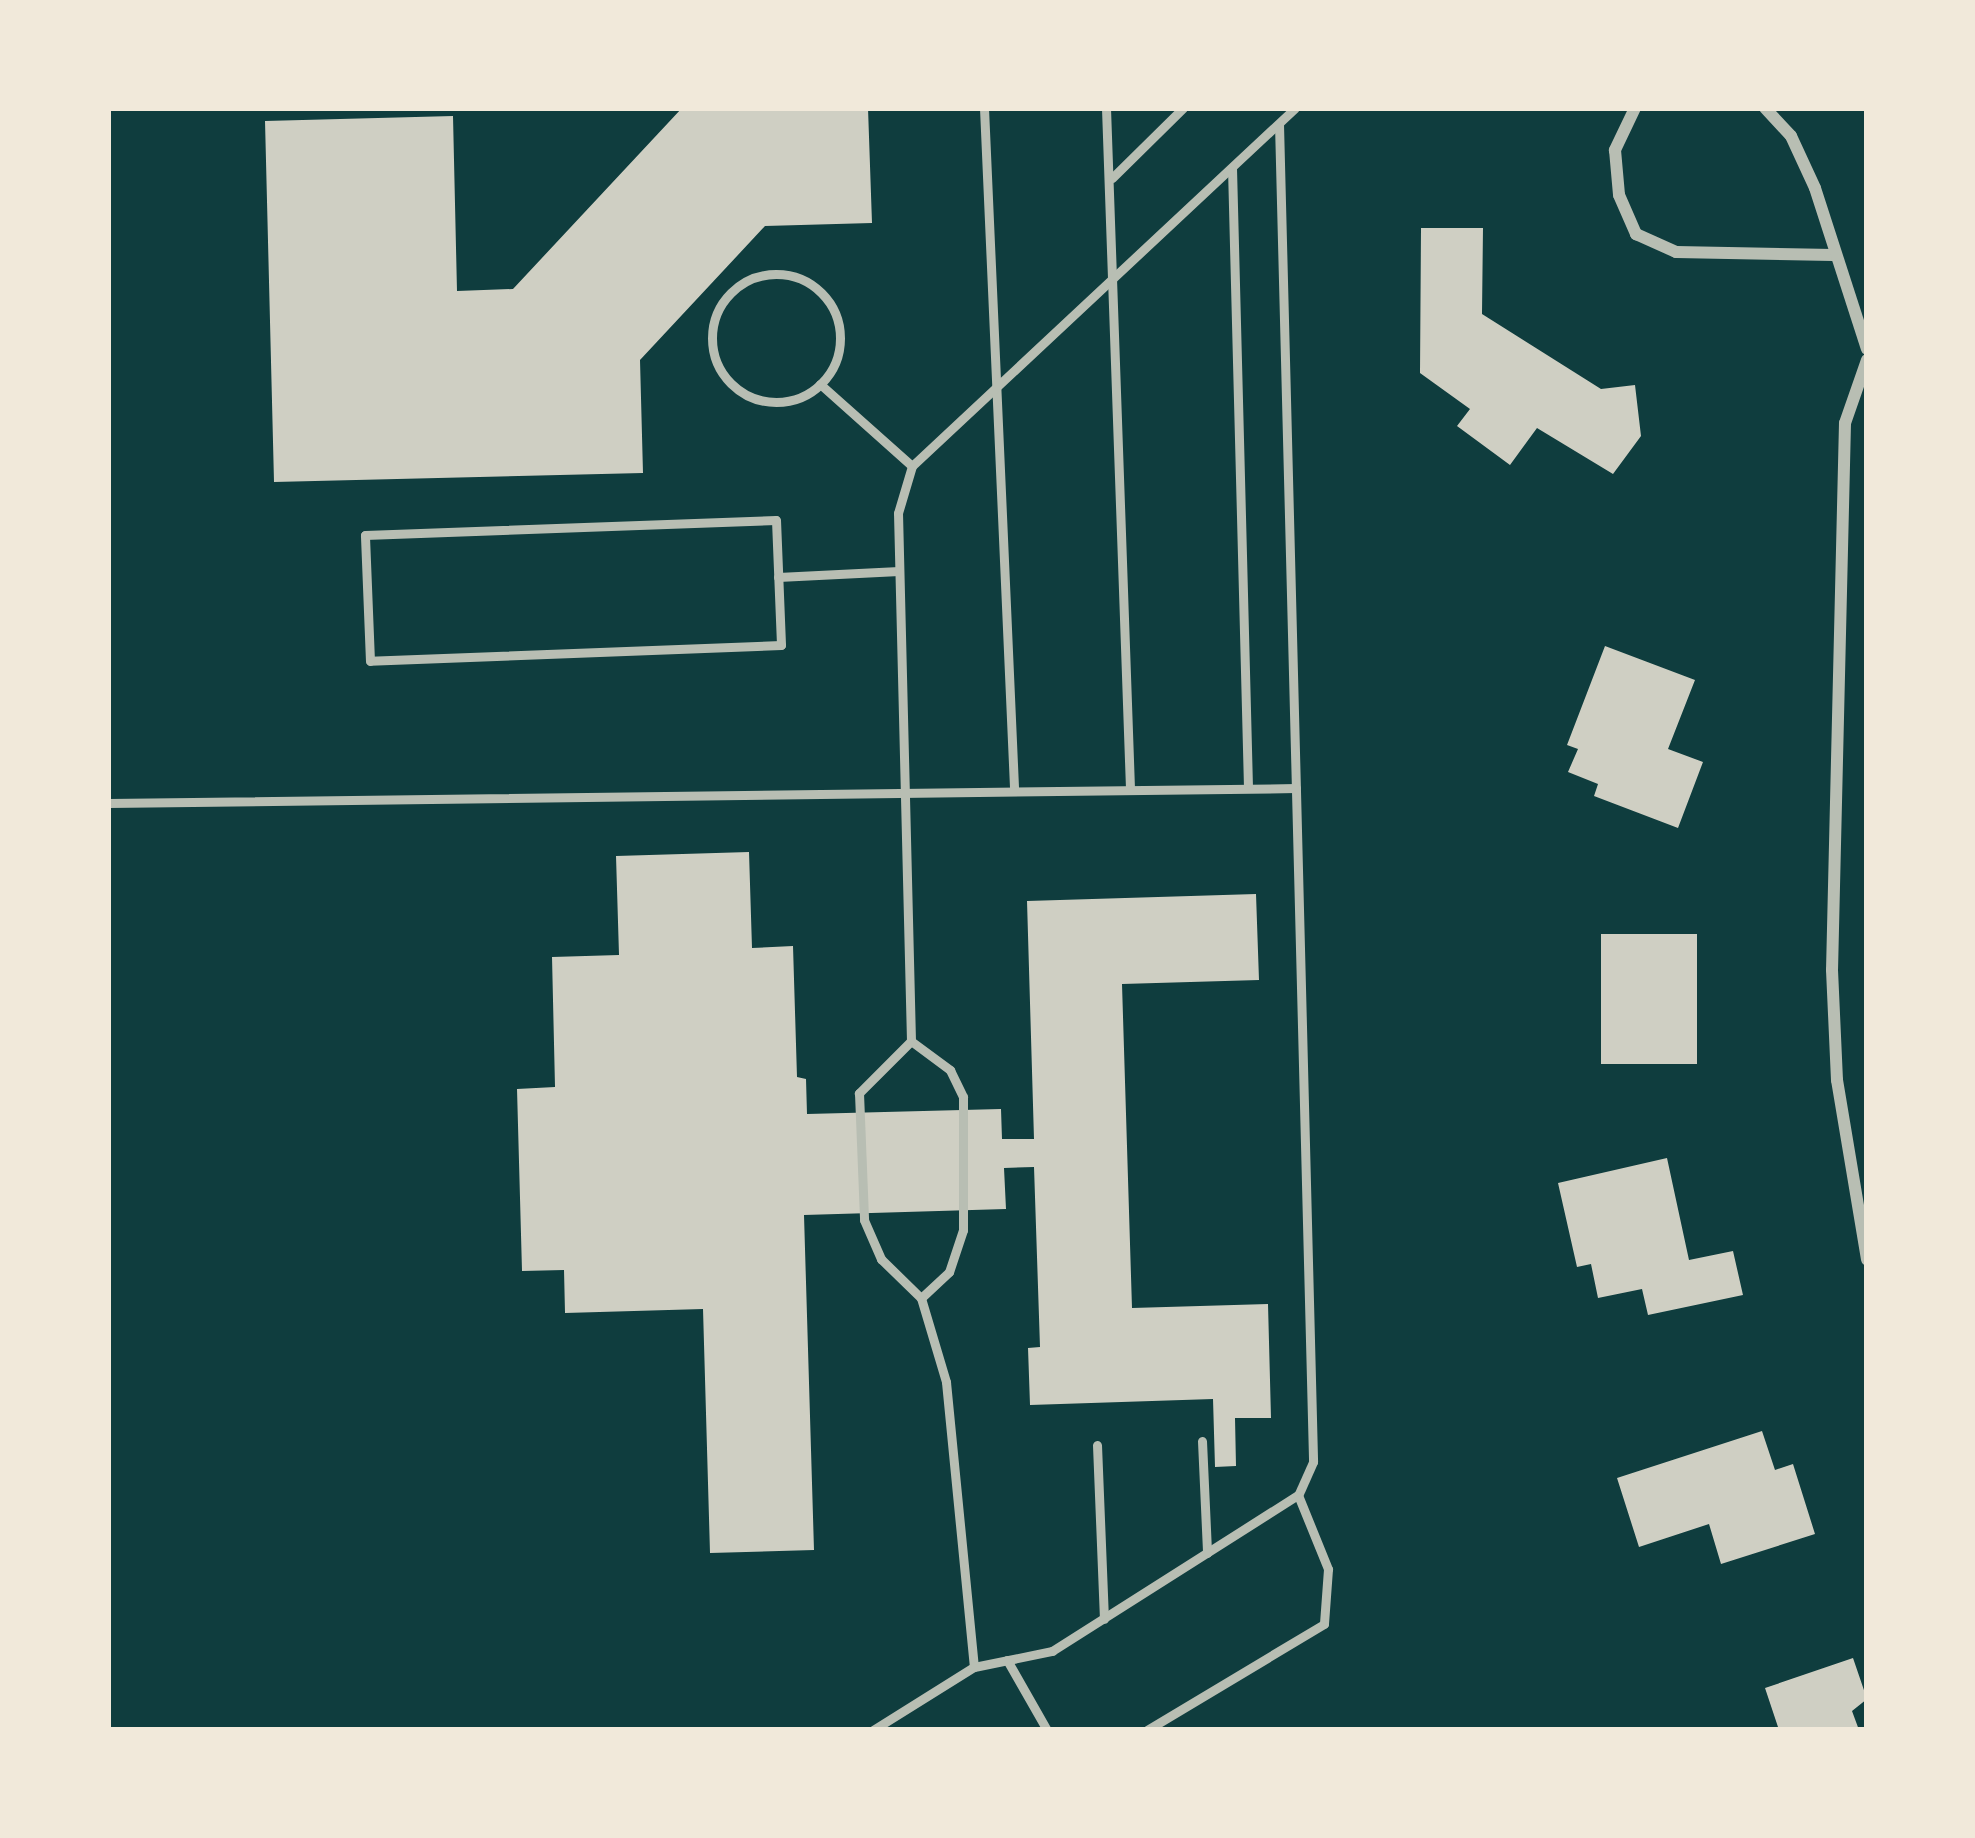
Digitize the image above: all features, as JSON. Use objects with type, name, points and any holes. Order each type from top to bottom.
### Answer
[{"type":"street","points":[[1635,108],[1615,150],[1618,196],[1636,234],[1676,253],[1833,255]]},
{"type":"street","points":[[1766,108],[1807,171],[1867,349]]},
{"type":"street","points":[[1867,360],[1845,423],[1832,970],[1838,1080],[1867,1260]]},
{"type":"lane","points":[[984,108],[1013,788]]},
{"type":"lane","points":[[1106,108],[1117,275],[1130,788]]},
{"type":"lane","points":[[1112,178],[1183,108]]},
{"type":"lane","points":[[974,1667],[946,1382],[921,1298],[881,1259],[864,1220],[859,1093],[911,1041],[898,513],[912,466],[1295,108]]},
{"type":"lane","points":[[873,1730],[974,1667],[1052,1652],[1298,1496],[1313,1462],[1279,124]]},
{"type":"lane","points":[[1232,168],[1248,788]]},
{"type":"lane","points":[[773,274],[794,276],[828,299],[840,338],[820,383],[774,402],[734,386],[712,349],[719,307],[734,290],[773,274]]},
{"type":"lane","points":[[820,383],[912,466]]},
{"type":"lane","points":[[776,520],[778,577],[781,645],[370,661],[365,535],[776,520]]},
{"type":"lane","points":[[778,577],[899,571]]},
{"type":"lane","points":[[108,802],[905,788],[1296,788]]},
{"type":"lane","points":[[911,1041],[950,1070],[963,1096],[963,1230],[949,1272],[921,1298]]},
{"type":"lane","points":[[1202,1441],[1207,1553]]},
{"type":"lane","points":[[1097,1445],[1103,1618]]},
{"type":"lane","points":[[1147,1730],[1324,1624],[1328,1569],[1298,1496]]},
{"type":"lane","points":[[1006,1660],[1047,1730]]},
{"type":"building","points":[[682,108],[868,108],[872,223],[765,226],[640,360],[643,473],[274,482],[265,121],[453,116],[457,291],[513,289]]},
{"type":"building","points":[[1421,228],[1483,228],[1482,314],[1601,389],[1635,385],[1641,436],[1613,474],[1537,428],[1510,465],[1457,426],[1470,409],[1420,373]]},
{"type":"building","points":[[1605,646],[1695,680],[1668,749],[1703,762],[1678,828],[1594,796],[1598,784],[1568,772],[1578,749],[1567,745]]},
{"type":"building","points":[[749,852],[752,948],[793,946],[797,1077],[806,1079],[807,1114],[1001,1109],[1002,1139],[1034,1139],[1027,901],[1256,894],[1259,980],[1122,984],[1132,1308],[1268,1304],[1271,1418],[1235,1418],[1236,1466],[1215,1467],[1213,1399],[1030,1405],[1028,1348],[1040,1347],[1034,1167],[1004,1168],[1006,1209],[804,1215],[814,1550],[710,1553],[703,1309],[565,1313],[564,1270],[522,1271],[517,1089],[555,1087],[552,957],[619,955],[616,856]]},
{"type":"building","points":[[1601,934],[1697,934],[1697,1064],[1601,1064]]},
{"type":"building","points":[[1667,1158],[1689,1260],[1733,1251],[1743,1295],[1648,1315],[1642,1289],[1598,1298],[1591,1264],[1577,1267],[1558,1183]]},
{"type":"building","points":[[1762,1431],[1775,1470],[1793,1464],[1815,1534],[1721,1564],[1709,1524],[1639,1547],[1617,1478]]},
{"type":"building","points":[[1853,1658],[1867,1699],[1852,1711],[1859,1730],[1779,1730],[1765,1688]]}]
